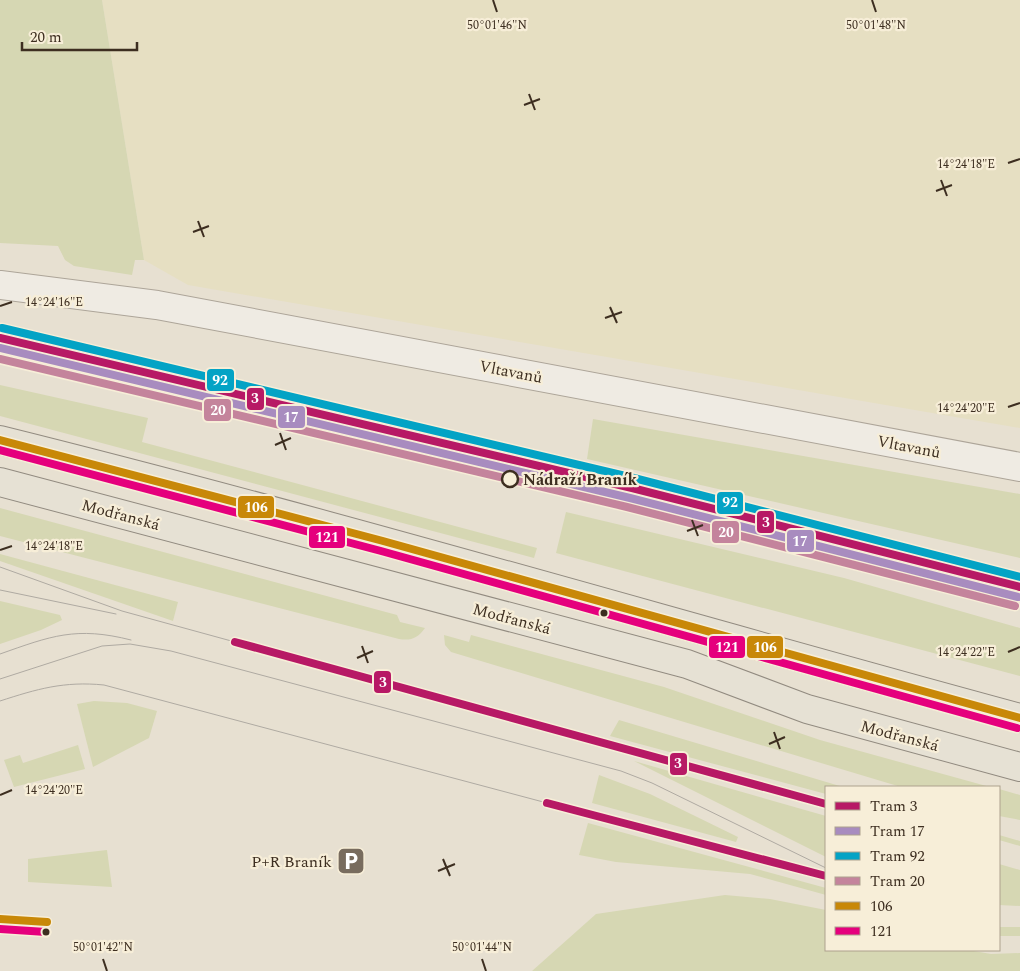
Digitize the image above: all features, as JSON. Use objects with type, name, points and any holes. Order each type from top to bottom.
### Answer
[{"type":"main road","points":[[0,440],[529,580],[800,659],[1020,718]]},
{"type":"main road","name":"Modřanská","points":[[0,482],[687,664],[807,709],[1020,767]]},
{"type":"street","name":"Vltavanů","points":[[0,285],[157,305],[1020,467]]},
{"type":"shaded area","points":[[102,0],[1020,0],[1020,428],[188,285],[144,260]]},
{"type":"green space","points":[[0,0],[102,0],[144,260],[135,260],[132,275],[74,266],[65,260],[58,246],[0,243]]},
{"type":"green space","points":[[0,385],[148,418],[142,442],[537,548],[534,558],[0,416]]},
{"type":"green space","points":[[593,419],[1020,494],[1020,558],[587,459]]},
{"type":"green space","points":[[0,508],[397,615],[400,622],[425,628],[414,638],[407,640],[399,639],[0,536]]},
{"type":"green space","points":[[566,512],[844,578],[1020,628],[1020,676],[556,553]]},
{"type":"green space","points":[[0,554],[178,602],[173,621],[0,561]]},
{"type":"green space","points":[[0,601],[60,615],[62,620],[41,630],[0,644]]},
{"type":"green space","points":[[444,635],[469,642],[471,635],[664,687],[820,740],[986,786],[898,786],[451,652],[445,645]]},
{"type":"green space","points":[[94,701],[127,703],[157,711],[149,738],[93,767],[77,704]]},
{"type":"green space","points":[[619,720],[840,786],[825,786],[825,794],[610,736]]},
{"type":"green space","points":[[78,745],[85,769],[14,787],[4,760],[20,755],[23,763]]},
{"type":"green space","points":[[634,761],[825,816],[825,856]]},
{"type":"green space","points":[[599,775],[650,794],[738,837],[736,842],[592,803]]},
{"type":"green space","points":[[1000,789],[1020,795],[1020,820],[1000,816]]},
{"type":"green space","points":[[588,823],[825,888],[825,895],[750,874],[616,862],[579,855]]},
{"type":"green space","points":[[1000,835],[1020,841],[1020,846],[1000,840]]},
{"type":"green space","points":[[107,850],[112,887],[28,882],[28,859]]},
{"type":"green space","points":[[1000,864],[1020,870],[1020,906],[1000,905]]},
{"type":"green space","points":[[725,895],[770,899],[825,910],[825,951],[974,951],[991,954],[1020,953],[1020,971],[532,971],[596,914]]},
{"type":"green space","points":[[1000,927],[1020,927],[1020,936],[1000,936]]},
{"type":"tram line","name":"92","points":[[2,328],[634,478],[1020,577]]},
{"type":"tram line","name":"3","points":[[0,338],[632,488],[1020,587]]},
{"type":"tram line","name":"17","points":[[0,348],[630,498],[1018,597]]},
{"type":"tram line","name":"20","points":[[0,359],[627,507],[1015,606]]},
{"type":"tram line","points":[[0,567],[122,611],[235,642]]},
{"type":"tram line","points":[[0,590],[116,614]]},
{"type":"tram line","points":[[0,654],[34,642],[64,635],[94,634],[131,640]]},
{"type":"tram line","name":"3","points":[[235,642],[825,804]]},
{"type":"tram line","points":[[0,679],[102,646],[130,644],[171,651],[621,771],[652,783],[825,868]]},
{"type":"tram line","points":[[0,701],[63,685],[104,685],[547,803]]},
{"type":"tram line","name":"3","points":[[547,803],[825,876]]},
{"type":"transit line","name":"106","points":[[0,440],[383,541],[1020,718]]},
{"type":"transit line","name":"121","points":[[0,450],[381,551],[1017,728]]},
{"type":"transit line","name":"106","points":[[0,919],[47,922]]},
{"type":"transit line","name":"121","points":[[0,929],[46,932]]},
{"type":"place","name":"Nádraží Braník","points":[[510,479]]},
{"type":"place","name":"P+R Braník","points":[[351,861]]}]
